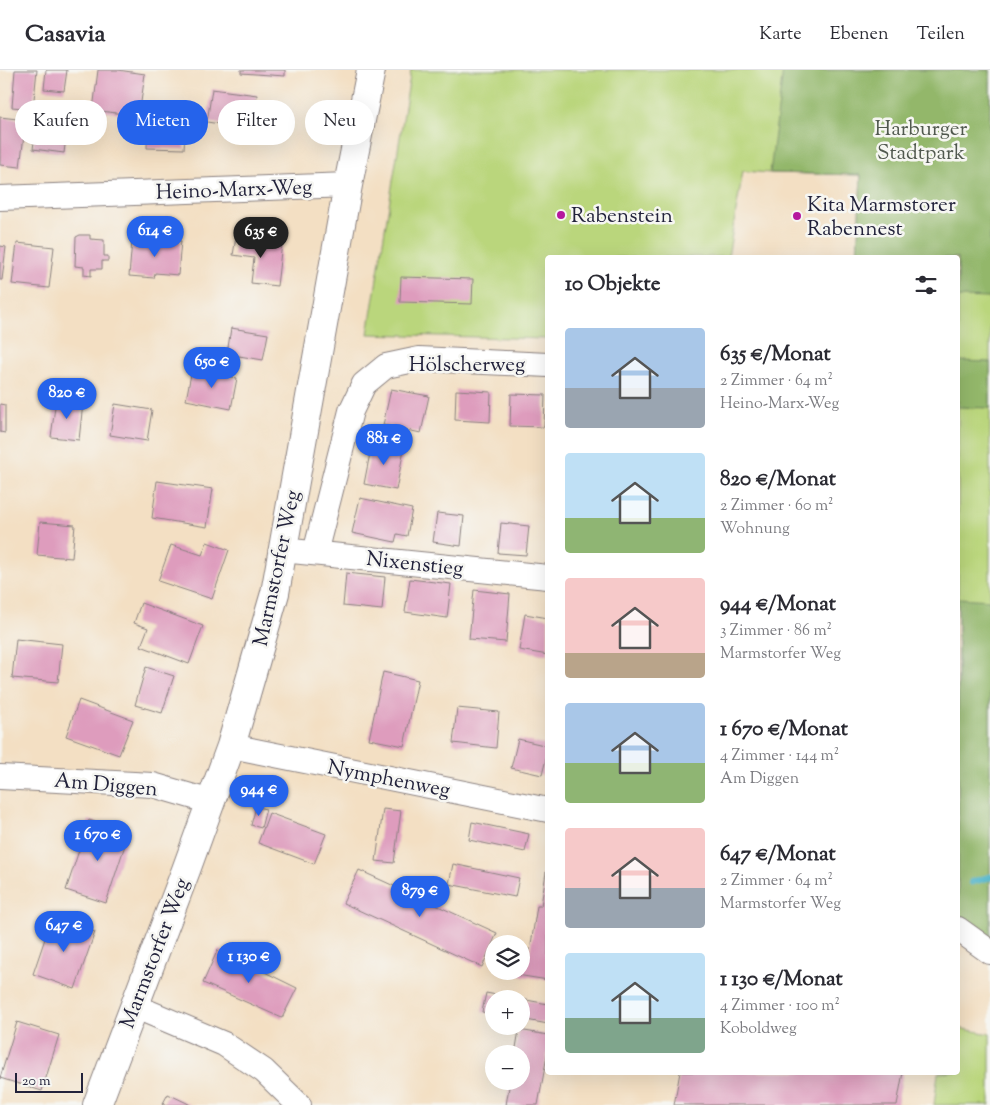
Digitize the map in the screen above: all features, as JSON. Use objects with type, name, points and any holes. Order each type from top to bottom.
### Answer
[{"type":"street","name":"Marmstorfer Weg","points":[[97,1105],[231,746],[275,593],[348,184],[371,70]]},
{"type":"street","name":"Heino-Marx-Weg","points":[[0,198],[348,184]]},
{"type":"street","name":"Hölscherweg","points":[[386,366],[419,359],[545,365]]},
{"type":"street","name":"Marmstorfer Weg","points":[[315,553],[351,411],[364,384],[386,366]]},
{"type":"street","name":"Nixenstieg","points":[[282,550],[545,577]]},
{"type":"street","name":"Nymphenweg","points":[[231,746],[545,809]]},
{"type":"street","name":"Am Diggen","points":[[0,777],[152,785],[211,802]]},
{"type":"street","points":[[960,930],[990,952]]},
{"type":"street","points":[[134,1006],[224,1044],[264,1071],[299,1105]]},
{"type":"green space","name":"Rabenstein","points":[[411,70],[990,70],[990,931],[960,908],[960,255],[857,255],[861,175],[743,171],[728,255],[545,255],[545,339],[368,334]]},
{"type":"green space","name":"Harburger Stadtpark","points":[[783,70],[990,70],[990,298],[960,297],[960,255],[857,255],[861,175],[770,173]]},
{"type":"green space","points":[[960,361],[990,362],[990,408],[960,407]]},
{"type":"green space","points":[[960,598],[990,600],[990,946],[960,921]]},
{"type":"green space","points":[[960,1028],[990,1034],[990,1105],[934,1105],[938,1075],[960,1075]]},
{"type":"building","points":[[15,70],[37,70],[34,100],[15,100],[15,107],[12,107]]},
{"type":"building","points":[[46,70],[67,70],[64,91],[44,89]]},
{"type":"building","points":[[98,70],[118,70],[145,74],[141,100],[117,100],[117,113],[107,112],[107,100],[94,100]]},
{"type":"building","points":[[241,70],[285,70],[285,76],[241,73]]},
{"type":"building","points":[[212,89],[257,95],[256,100],[218,100],[218,124],[208,122]]},
{"type":"building","points":[[0,117],[15,119],[15,145],[23,145],[20,167],[0,165]]},
{"type":"building","points":[[34,145],[65,145],[64,153],[33,149]]},
{"type":"building","points":[[147,145],[184,145],[184,149],[147,148]]},
{"type":"building","points":[[90,235],[90,239],[104,240],[104,256],[108,256],[108,261],[102,261],[102,269],[91,269],[91,276],[84,275],[84,267],[75,266],[76,237]]},
{"type":"building","points":[[236,237],[282,243],[277,286],[251,283],[254,258],[233,255]]},
{"type":"building","points":[[157,239],[181,241],[178,275],[155,273],[154,278],[129,276],[132,241],[157,244]]},
{"type":"building","points":[[17,243],[54,247],[49,288],[12,284]]},
{"type":"building","points":[[0,246],[6,247],[2,280],[0,280]]},
{"type":"building","points":[[401,277],[473,279],[472,304],[400,302]]},
{"type":"building","points":[[231,328],[268,334],[263,360],[227,354]]},
{"type":"building","points":[[192,369],[237,378],[231,409],[186,400]]},
{"type":"building","points":[[391,389],[429,396],[421,433],[383,425]]},
{"type":"building","points":[[456,390],[491,392],[490,422],[455,420]]},
{"type":"building","points":[[511,394],[545,395],[544,427],[510,426]]},
{"type":"building","points":[[56,399],[83,403],[79,440],[51,437]]},
{"type":"building","points":[[0,404],[5,405],[5,433],[0,432]]},
{"type":"building","points":[[115,404],[152,410],[147,441],[110,435]]},
{"type":"building","points":[[372,443],[404,449],[396,490],[364,484]]},
{"type":"building","points":[[157,481],[213,489],[207,527],[152,518]]},
{"type":"building","points":[[360,498],[412,509],[407,536],[397,534],[395,542],[352,533]]},
{"type":"building","points":[[437,513],[464,516],[461,546],[433,542]]},
{"type":"building","points":[[40,522],[75,525],[72,558],[37,555]]},
{"type":"building","points":[[501,523],[529,526],[526,555],[498,553]]},
{"type":"building","points":[[207,542],[229,550],[212,599],[158,581],[171,545],[202,555]]},
{"type":"building","points":[[346,573],[385,577],[382,610],[343,606]]},
{"type":"building","points":[[410,579],[451,584],[447,618],[405,612]]},
{"type":"building","points":[[474,590],[510,594],[506,642],[469,639]]},
{"type":"building","points":[[141,603],[203,626],[189,664],[141,646],[148,628],[134,623]]},
{"type":"building","points":[[525,614],[545,617],[545,654],[519,650]]},
{"type":"building","points":[[16,639],[62,644],[58,682],[12,678]]},
{"type":"building","points":[[146,667],[174,676],[162,713],[135,705]]},
{"type":"building","points":[[383,672],[418,680],[404,746],[369,739]]},
{"type":"building","points":[[79,700],[133,720],[119,755],[66,736]]},
{"type":"building","points":[[457,708],[499,712],[496,748],[453,743]]},
{"type":"building","points":[[518,739],[545,745],[545,763],[542,775],[511,768]]},
{"type":"building","points":[[256,807],[266,809],[261,828],[251,825]]},
{"type":"building","points":[[383,809],[401,811],[394,863],[376,861]]},
{"type":"building","points":[[269,813],[326,834],[314,864],[258,843]]},
{"type":"building","points":[[89,820],[129,833],[106,903],[66,890]]},
{"type":"building","points":[[472,822],[529,834],[525,852],[469,840]]},
{"type":"building","points":[[453,864],[519,878],[515,897],[449,884]]},
{"type":"building","points":[[359,870],[497,933],[496,935],[485,935],[485,960],[482,967],[343,903]]},
{"type":"building","points":[[545,879],[545,980],[530,977],[530,951],[537,906],[541,906]]},
{"type":"building","points":[[52,918],[95,932],[75,989],[33,974]]},
{"type":"building","points":[[218,949],[297,988],[282,1018],[203,983]]},
{"type":"building","points":[[485,998],[485,1012],[482,1012]]},
{"type":"building","points":[[530,1001],[545,1003],[545,1023],[530,1021]]},
{"type":"building","points":[[17,1022],[59,1035],[42,1091],[0,1078]]},
{"type":"building","points":[[530,1032],[545,1034],[545,1066],[538,1105],[506,1105],[508,1090],[530,1090],[530,1045],[516,1045],[518,1035],[530,1035]]},
{"type":"building","points":[[679,1075],[902,1075],[897,1105],[674,1105]]},
{"type":"building","points":[[168,1094],[187,1103],[190,1105],[162,1105]]},
{"type":"waterway","points":[[972,882],[990,877]]},
{"type":"place","name":"Rabenstein","points":[[561,215]]},
{"type":"place","name":"Kita Marmstorer Rabennest","points":[[797,216]]}]
